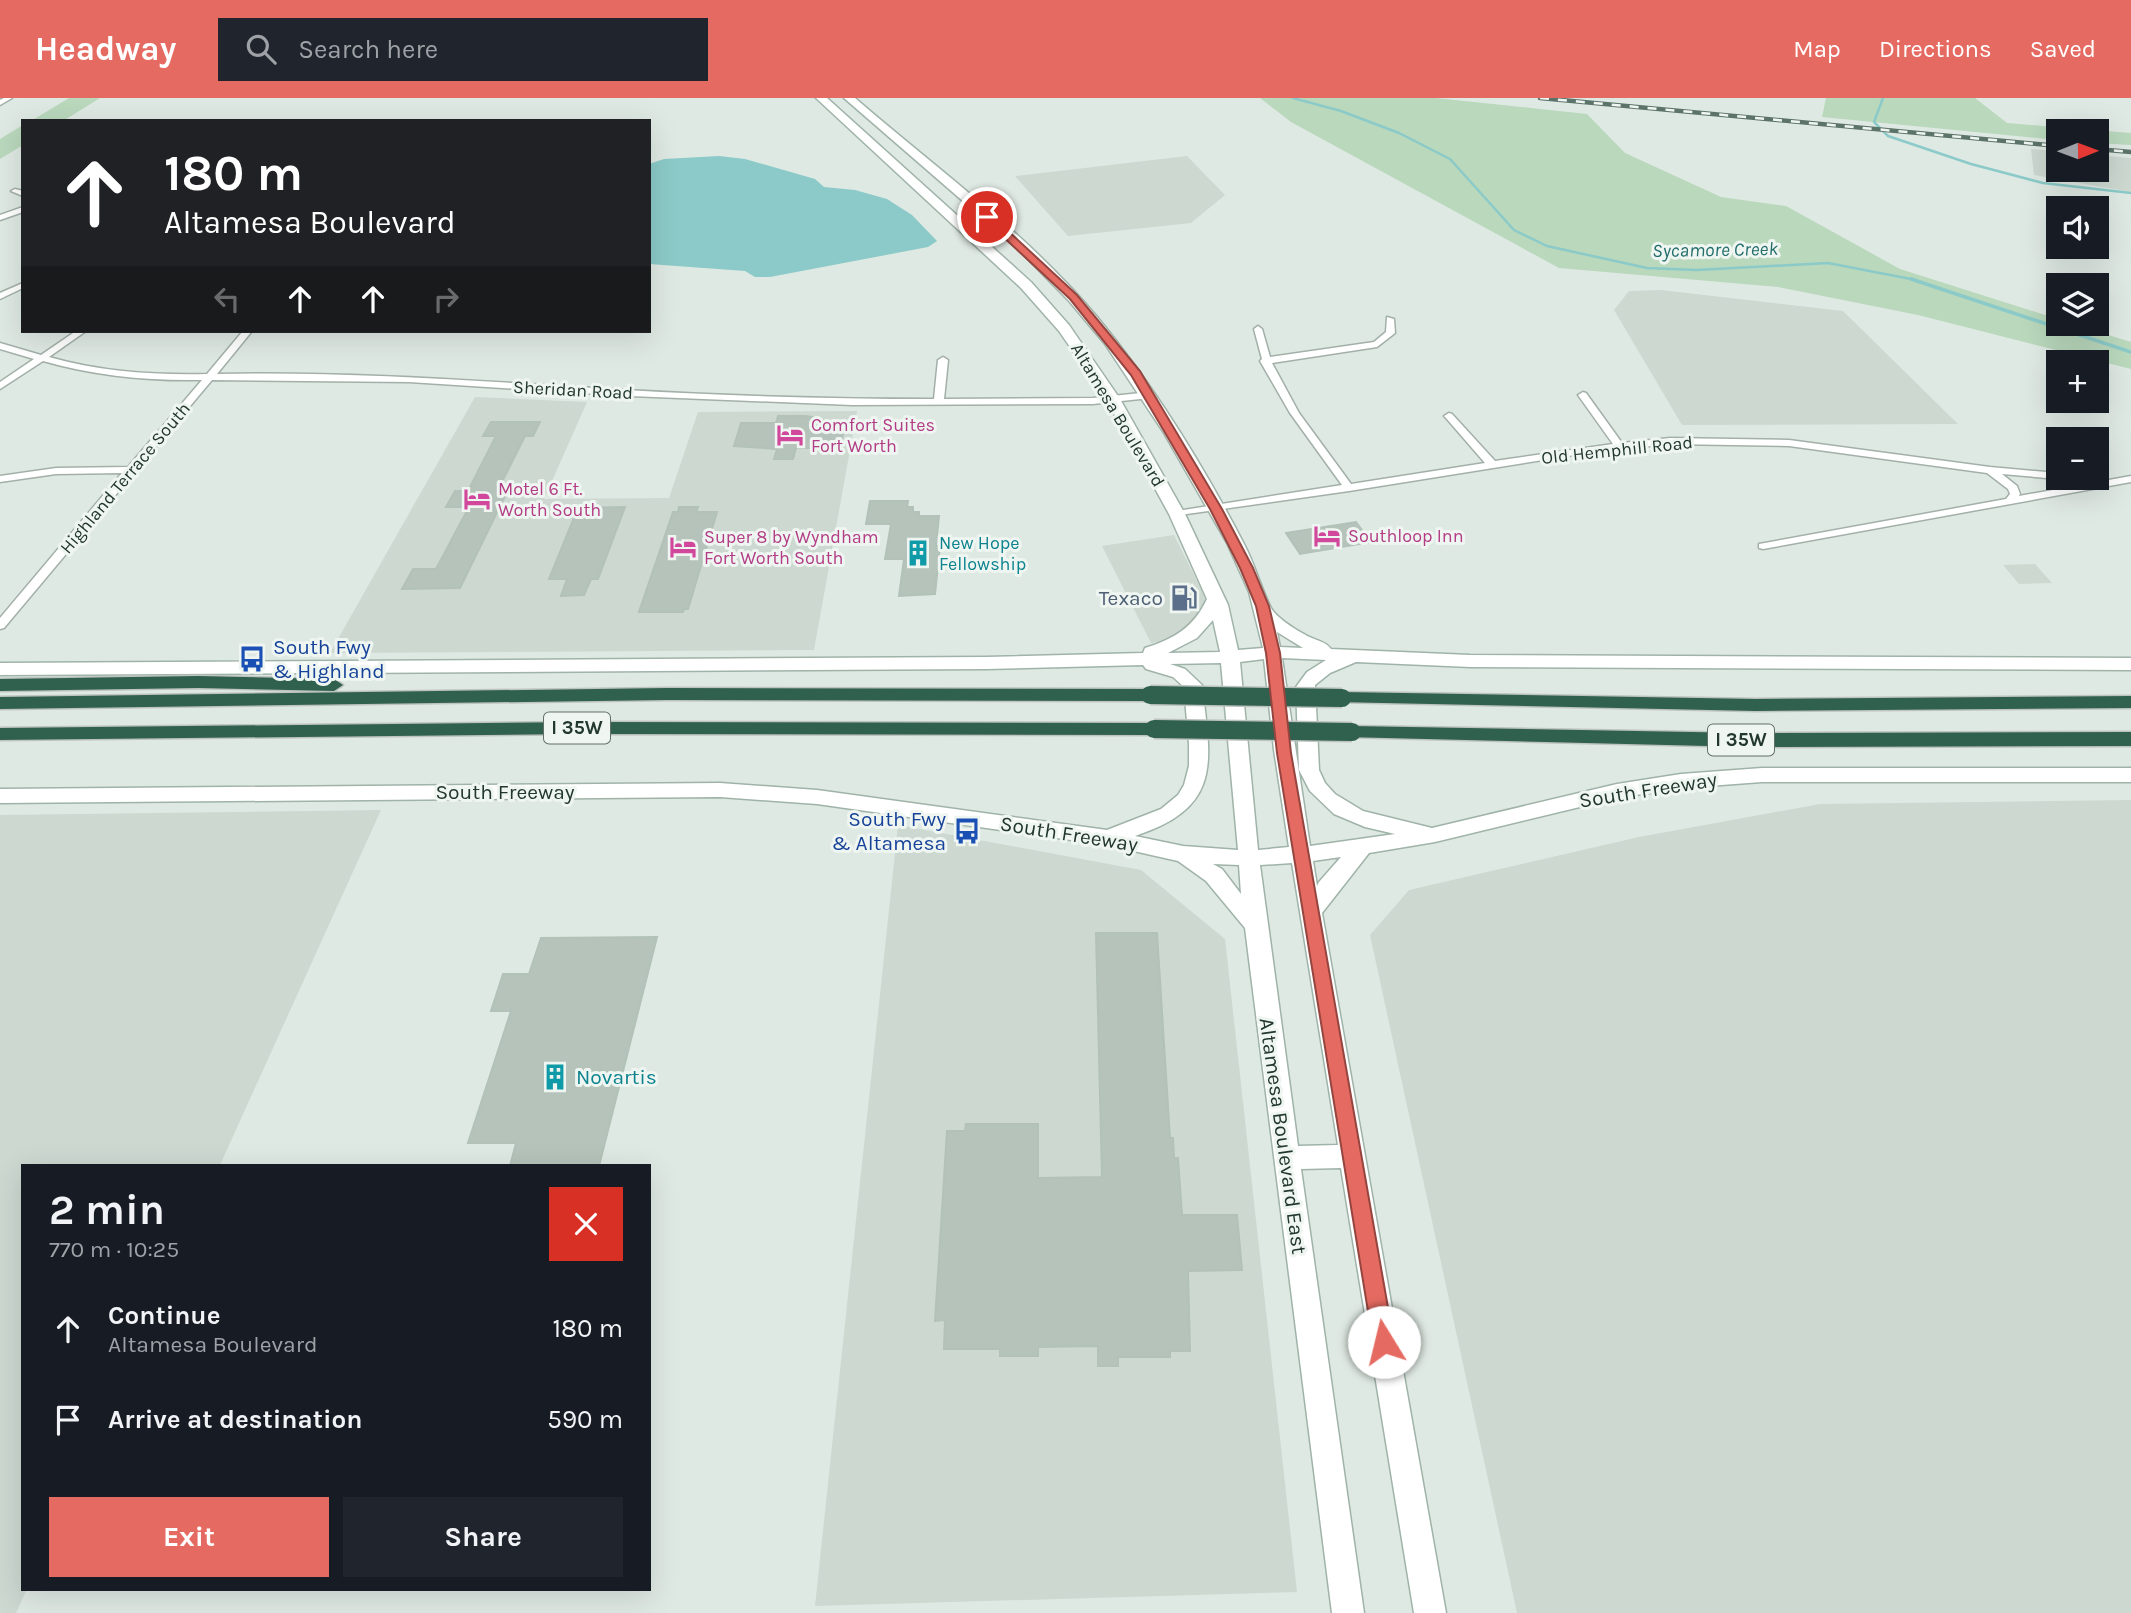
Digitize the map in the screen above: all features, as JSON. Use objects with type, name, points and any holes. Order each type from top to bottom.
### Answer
[{"type":"highway","points":[[0,685],[198,682],[426,687],[639,684],[667,694]]},
{"type":"highway","name":"I 35W","points":[[0,702],[667,694],[1150,695],[1756,705],[2131,702]]},
{"type":"highway","points":[[0,747],[344,730]]},
{"type":"highway","name":"South Freeway","points":[[0,734],[344,730],[1154,730],[1748,740],[2131,739]]},
{"type":"main road","name":"Altamesa Boulevard","points":[[821,98],[1026,285],[1064,328],[1113,399],[1177,514],[1216,599],[1227,633],[1230,657]]},
{"type":"main road","name":"Altamesa Boulevard","points":[[849,98],[1048,272],[1116,348],[1150,395],[1247,568],[1264,612],[1273,653],[1284,753],[1301,855]]},
{"type":"main road","points":[[1122,661],[1174,646],[1189,638],[1205,623],[1216,599]]},
{"type":"main road","points":[[1264,612],[1298,639],[1341,654]]},
{"type":"main road","points":[[0,669],[1122,661],[1273,653],[1470,661],[2131,664]]},
{"type":"main road","points":[[1385,656],[1338,662],[1311,677],[1305,687],[1309,770],[1313,783],[1324,797],[1338,808],[1361,819],[1435,835]]},
{"type":"main road","name":"Altamesa Boulevard East","points":[[1230,657],[1255,924],[1348,1613]]},
{"type":"main road","points":[[1107,838],[1135,830],[1176,808],[1193,792],[1200,762],[1193,685],[1188,678],[1162,666],[1122,661]]},
{"type":"main road","name":"South Freeway","points":[[0,796],[720,790],[817,797],[1107,838],[1183,854],[1248,858],[1301,855],[1435,835],[1617,791],[1681,782],[1762,775],[2131,775]]},
{"type":"main road","points":[[1311,912],[1327,888],[1362,847]]},
{"type":"main road","points":[[1183,854],[1214,875],[1255,924]]},
{"type":"main road","points":[[1301,855],[1430,1613]]},
{"type":"main road","points":[[1286,1157],[1353,1156]]},
{"type":"street","points":[[0,103],[9,98]]},
{"type":"street","points":[[0,218],[21,210]]},
{"type":"street","points":[[0,296],[21,286]]},
{"type":"street","points":[[1265,361],[1377,345],[1391,333],[1390,319]]},
{"type":"street","points":[[1258,329],[1265,361],[1277,386],[1349,488]]},
{"type":"street","points":[[0,386],[79,333]]},
{"type":"street","name":"Highland Terrace South","points":[[0,625],[246,333]]},
{"type":"street","name":"Sheridan Road","points":[[0,346],[117,375],[155,378],[409,379],[630,393],[939,402],[1113,399],[1150,395]]},
{"type":"street","points":[[939,402],[943,360]]},
{"type":"street","points":[[1583,395],[1619,446]]},
{"type":"street","points":[[1449,416],[1493,466]]},
{"type":"street","name":"Old Hemphill Road","points":[[1177,514],[1619,446],[1702,440],[1820,446],[1990,470],[2046,474]]},
{"type":"street","points":[[0,479],[56,471],[132,470]]},
{"type":"street","points":[[1990,470],[2012,488],[2015,494],[2010,500]]},
{"type":"street","points":[[2109,476],[2131,477]]},
{"type":"street","points":[[1763,546],[2131,477]]},
{"type":"shaded area","points":[[2031,149],[2046,150],[2046,177],[2034,175]]},
{"type":"shaded area","points":[[1187,156],[1225,195],[1191,223],[1068,236],[1015,176]]},
{"type":"shaded area","points":[[2109,156],[2131,158],[2131,192],[2074,182],[2109,182]]},
{"type":"shaded area","points":[[1661,290],[1843,311],[1958,424],[1682,425],[1614,310],[1629,291]]},
{"type":"shaded area","points":[[475,397],[587,402],[544,499],[669,498],[698,412],[857,411],[814,650],[330,653]]},
{"type":"shaded area","points":[[1174,535],[1205,597],[1203,615],[1174,640],[1151,643],[1102,546]]},
{"type":"shaded area","points":[[2035,564],[2052,583],[2019,584],[2003,565]]},
{"type":"shaded area","points":[[2131,800],[2131,1613],[1517,1613],[1370,935],[1409,890],[1639,837],[1820,804]]},
{"type":"shaded area","points":[[381,810],[220,1164],[21,1164],[21,1591],[26,1591],[16,1613],[0,1613],[0,815]]},
{"type":"shaded area","points":[[898,825],[1141,870],[1225,939],[1297,1592],[815,1606]]},
{"type":"green space","points":[[69,98],[100,98],[66,119],[34,119]]},
{"type":"green space","points":[[1260,98],[1436,98],[1587,114],[1625,153],[1721,197],[1786,206],[1900,269],[2046,315],[2046,336],[2109,335],[2131,342],[2131,369],[2109,363],[2109,350],[2056,350],[1918,315],[1778,287],[1559,268],[1291,122]]},
{"type":"green space","points":[[1826,98],[1975,98],[2007,123],[2046,126],[2046,139],[1822,117]]},
{"type":"green space","points":[[21,126],[21,146],[0,159],[0,139]]},
{"type":"green space","points":[[2109,131],[2131,133],[2131,145],[2109,144]]},
{"type":"water","points":[[719,156],[745,159],[815,179],[824,187],[855,190],[887,199],[912,215],[937,241],[928,247],[770,277],[755,277],[745,271],[651,264],[651,163],[664,159]]},
{"type":"building","name":"Comfort Suites Fort Worth","points":[[778,416],[805,416],[829,423],[845,423],[842,439],[838,445],[831,445],[831,448],[796,448],[793,459],[774,459],[777,449],[734,446],[741,423],[776,423]]},
{"type":"building","name":"Motel 6 Ft. Worth South","points":[[491,422],[540,422],[533,436],[525,436],[498,490],[508,490],[460,588],[402,589],[413,569],[436,569],[469,507],[446,507],[455,491],[468,491],[496,436],[483,436]]},
{"type":"building","name":"New Hope Fellowship","points":[[870,501],[908,501],[907,507],[913,507],[913,512],[919,512],[919,516],[939,516],[936,546],[940,546],[935,594],[899,596],[904,559],[885,559],[891,524],[866,524]]},
{"type":"building","points":[[625,507],[598,579],[591,579],[584,595],[561,596],[567,579],[549,579],[578,508]]},
{"type":"building","name":"Super 8 by Wyndham Fort Worth South","points":[[679,507],[698,507],[696,512],[717,512],[688,609],[683,612],[639,612],[673,512],[678,512]]},
{"type":"building","name":"Southloop Inn","points":[[1356,522],[1371,542],[1300,554],[1286,533]]},
{"type":"building","points":[[1096,933],[1157,933],[1170,1138],[1173,1138],[1174,1158],[1178,1158],[1182,1215],[1237,1215],[1242,1270],[1188,1271],[1190,1351],[1170,1351],[1170,1357],[1118,1357],[1118,1366],[1098,1366],[1098,1346],[1038,1347],[1038,1356],[1000,1356],[1000,1349],[944,1349],[945,1320],[935,1321],[947,1131],[965,1131],[966,1124],[1038,1124],[1038,1178],[1102,1177]]},
{"type":"building","name":"Novartis","points":[[657,937],[600,1164],[511,1164],[516,1143],[468,1143],[511,1011],[491,1011],[503,974],[529,974],[541,938]]},
{"type":"waterway","name":"Sycamore Creek","points":[[1293,98],[1341,111],[1399,133],[1450,159],[1514,230],[1547,246],[1647,268],[1697,270],[1828,263],[1911,279]]},
{"type":"waterway","points":[[1883,98],[1874,122],[1888,136],[1971,164],[2043,183],[2131,193]]},
{"type":"waterway","name":"Sycamore Creek","points":[[1911,279],[1916,280]]},
{"type":"waterway","name":"Sycamore Creek","points":[[1911,279],[2131,352]]},
{"type":"railway","points":[[1540,98],[2046,145]]},
{"type":"railway","points":[[2109,150],[2131,152]]},
{"type":"place","name":"Comfort Suites Fort Worth","points":[[790,435]]},
{"type":"place","name":"Motel 6 Ft. Worth South","points":[[477,499]]},
{"type":"place","name":"Southloop Inn","points":[[1327,536]]},
{"type":"place","name":"Super 8 by Wyndham Fort Worth South","points":[[683,547]]},
{"type":"place","name":"New Hope Fellowship","points":[[918,553]]},
{"type":"place","name":"Texaco","points":[[1184,598]]},
{"type":"place","name":"South Fwy & Highland","points":[[252,659]]},
{"type":"place","name":"South Fwy & Altamesa","points":[[967,831]]},
{"type":"place","name":"Novartis","points":[[555,1077]]},
{"type":"route","points":[[987,217],[1073,297],[1136,374],[1216,509],[1247,568],[1262,606],[1273,653],[1284,753],[1384,1342]]}]
